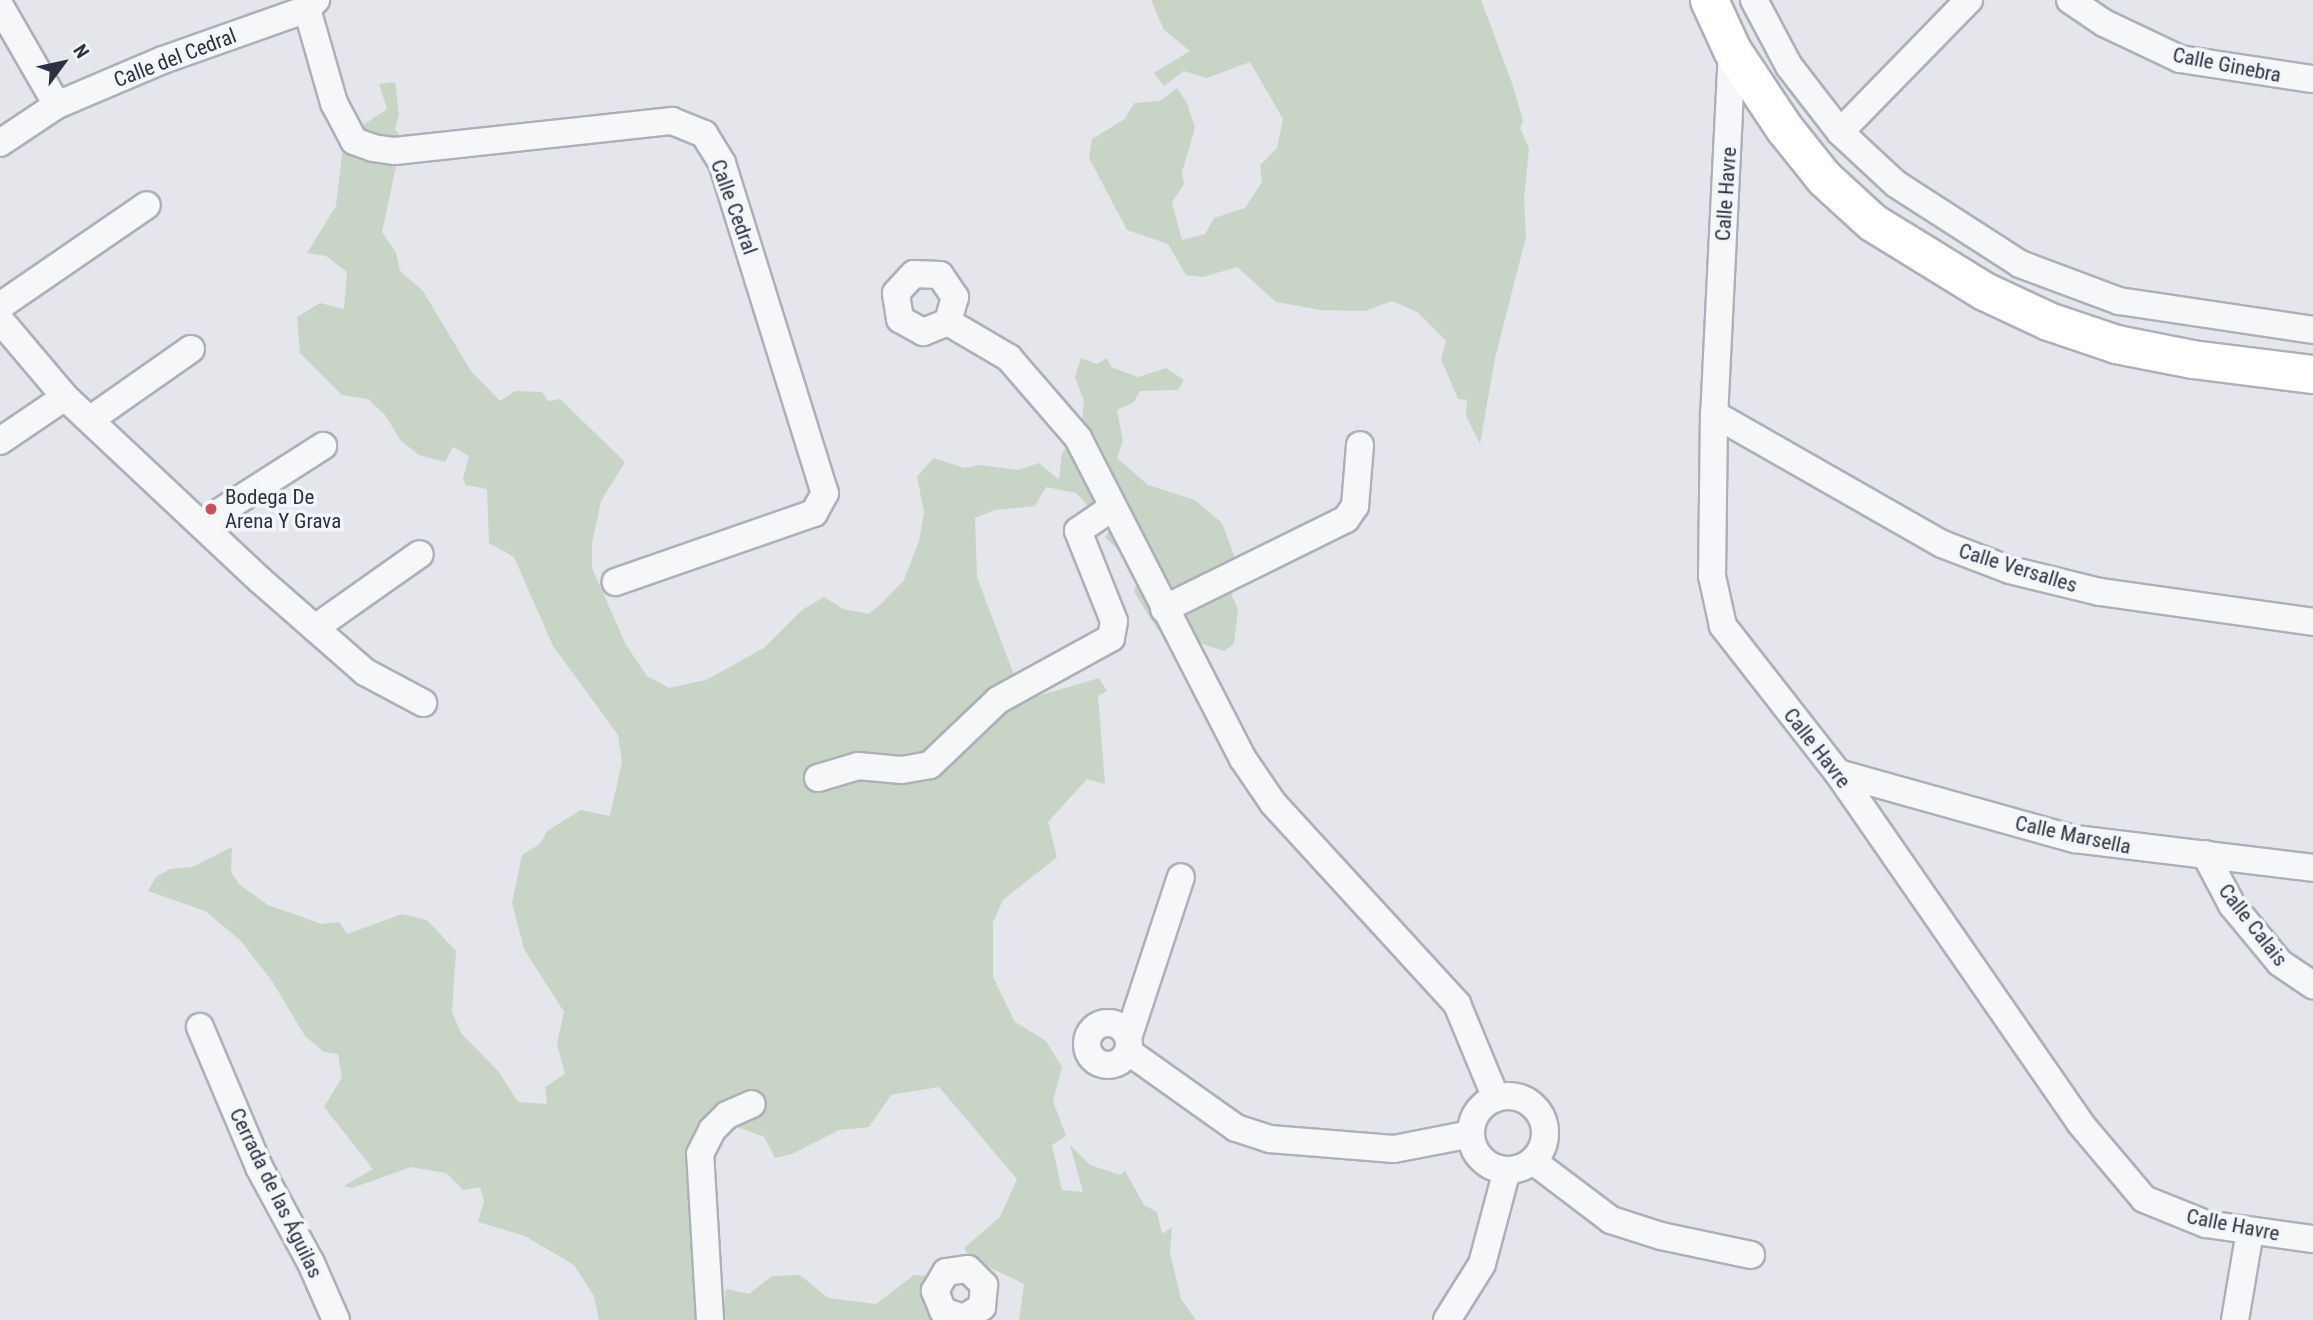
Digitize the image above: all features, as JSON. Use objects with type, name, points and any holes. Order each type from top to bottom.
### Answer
[{"type":"main road","points":[[1709,0],[1732,50],[1824,178],[1872,222],[1984,291],[2048,321],[2116,344],[2192,359],[2313,374]]},
{"type":"street","points":[[1754,0],[1789,66],[1840,132],[1896,184],[2020,264],[2119,300],[2313,330]]},
{"type":"street","points":[[1840,132],[1969,0]]},
{"type":"street","name":"Calle Ginebra","points":[[2070,0],[2104,23],[2180,60],[2313,79]]},
{"type":"street","name":"Calle del Cedral","points":[[0,143],[57,105],[163,60],[312,5]]},
{"type":"street","name":"Calle Cedral","points":[[312,5],[334,103],[354,141],[373,148],[395,151],[672,121],[704,134],[722,163],[825,493],[814,513],[616,582]]},
{"type":"street","points":[[0,6],[57,105]]},
{"type":"street","name":"Calle Havre","points":[[1732,50],[1714,414],[1716,606],[1732,642],[1838,773],[2080,1123],[2144,1199],[2170,1212],[2250,1231],[2313,1239]]},
{"type":"street","points":[[0,306],[147,205]]},
{"type":"street","points":[[0,320],[65,397],[315,628],[365,672],[423,704]]},
{"type":"street","points":[[948,322],[1009,358],[1040,389],[1078,439],[1242,759],[1273,803],[1457,1004],[1496,1098]]},
{"type":"street","points":[[91,419],[191,349]]},
{"type":"street","points":[[0,440],[65,397]]},
{"type":"street","name":"Calle Versalles","points":[[1714,414],[1942,544],[2010,570],[2100,592],[2313,622]]},
{"type":"street","points":[[1164,609],[1346,519],[1355,506],[1360,445]]},
{"type":"street","points":[[201,524],[323,446]]},
{"type":"street","points":[[818,778],[858,766],[902,770],[930,765],[998,700],[1111,638],[1114,621],[1077,531],[1113,507]]},
{"type":"street","points":[[315,628],[421,554]]},
{"type":"street","name":"Calle Marsella","points":[[1838,773],[2075,839],[2313,868]]},
{"type":"street","name":"Calle Calais","points":[[2205,854],[2232,905],[2280,963],[2313,985]]},
{"type":"street","points":[[1181,877],[1129,1044],[1236,1128],[1270,1139],[1394,1149],[1471,1134]]},
{"type":"street","name":"Cerrada de las Águilas","points":[[200,1027],[259,1167],[311,1262],[336,1320]]},
{"type":"street","points":[[1496,1098],[1520,1098],[1540,1114],[1545,1138],[1533,1161],[1507,1170],[1487,1164],[1474,1148],[1471,1134],[1475,1115],[1496,1098]]},
{"type":"street","points":[[710,1320],[700,1154],[712,1130],[727,1115],[752,1104]]},
{"type":"street","points":[[1533,1161],[1611,1220],[1661,1236],[1751,1255]]},
{"type":"street","points":[[1447,1320],[1482,1264],[1507,1170]]},
{"type":"street","points":[[2235,1320],[2250,1231]]},
{"type":"green space","points":[[1151,0],[1481,0],[1512,83],[1523,121],[1520,128],[1529,148],[1524,199],[1526,237],[1495,358],[1480,444],[1466,416],[1467,400],[1458,399],[1441,359],[1446,341],[1417,312],[1392,301],[1365,311],[1321,310],[1276,302],[1237,267],[1203,277],[1186,275],[1168,244],[1127,230],[1089,158],[1092,139],[1125,119],[1134,103],[1160,101],[1177,88],[1187,103],[1195,128],[1182,172],[1184,184],[1172,202],[1182,240],[1205,234],[1214,218],[1245,208],[1262,182],[1260,165],[1277,148],[1283,119],[1250,62],[1207,78],[1184,71],[1164,86],[1154,73],[1190,51],[1164,30]]},
{"type":"green space","points":[[395,82],[399,115],[395,129],[402,139],[382,232],[396,252],[400,271],[423,291],[471,371],[500,401],[515,391],[542,392],[548,401],[560,399],[625,462],[601,501],[592,543],[592,568],[626,645],[647,676],[669,688],[706,680],[764,648],[802,610],[824,597],[843,609],[869,614],[883,602],[904,580],[919,541],[924,513],[917,476],[934,458],[964,468],[979,465],[1019,470],[1039,463],[1059,480],[1062,454],[1082,422],[1084,401],[1075,377],[1081,358],[1097,364],[1107,358],[1111,367],[1138,377],[1166,368],[1184,380],[1178,390],[1140,391],[1134,402],[1117,410],[1123,441],[1117,458],[1148,485],[1195,500],[1222,523],[1234,555],[1226,581],[1238,610],[1234,644],[1224,651],[1158,630],[1134,592],[1140,571],[1105,537],[1110,530],[1076,493],[1046,487],[1035,506],[995,510],[975,518],[977,577],[1014,675],[1038,696],[1099,678],[1107,691],[1098,696],[1105,784],[1087,779],[1048,822],[1057,857],[1003,900],[993,922],[993,977],[1015,1022],[1046,1041],[1062,1067],[1053,1101],[1066,1136],[1052,1145],[1062,1190],[1083,1192],[1070,1145],[1090,1165],[1120,1175],[1125,1171],[1144,1205],[1157,1212],[1162,1234],[1172,1227],[1170,1253],[1181,1299],[1196,1320],[1019,1320],[1024,1284],[970,1258],[964,1248],[1000,1217],[1017,1179],[939,1087],[891,1095],[869,1127],[839,1130],[792,1154],[775,1158],[764,1137],[735,1126],[714,1153],[714,1274],[724,1302],[726,1289],[749,1294],[772,1276],[800,1275],[828,1298],[876,1304],[914,1275],[933,1276],[924,1290],[934,1315],[929,1320],[599,1320],[594,1296],[574,1265],[525,1236],[478,1222],[484,1201],[480,1187],[463,1190],[446,1173],[411,1167],[352,1188],[344,1186],[373,1169],[324,1107],[342,1077],[338,1054],[324,1052],[305,1036],[272,981],[240,940],[205,911],[148,891],[156,877],[170,869],[192,867],[232,847],[231,872],[240,885],[268,905],[322,924],[339,922],[347,934],[402,914],[427,920],[456,951],[452,1012],[461,1033],[498,1071],[518,1102],[547,1104],[545,1087],[565,1074],[557,1044],[564,1012],[524,949],[512,903],[522,855],[540,844],[547,831],[581,810],[610,816],[622,762],[618,735],[553,646],[514,557],[489,543],[487,489],[466,485],[463,479],[469,456],[453,447],[445,462],[419,455],[400,440],[386,416],[368,399],[342,395],[300,353],[297,317],[320,303],[344,309],[347,272],[326,256],[307,253],[336,206],[344,138],[387,109],[379,84]]},
{"type":"place","name":"Bodega De Arena Y Grava","points":[[211,509]]}]
